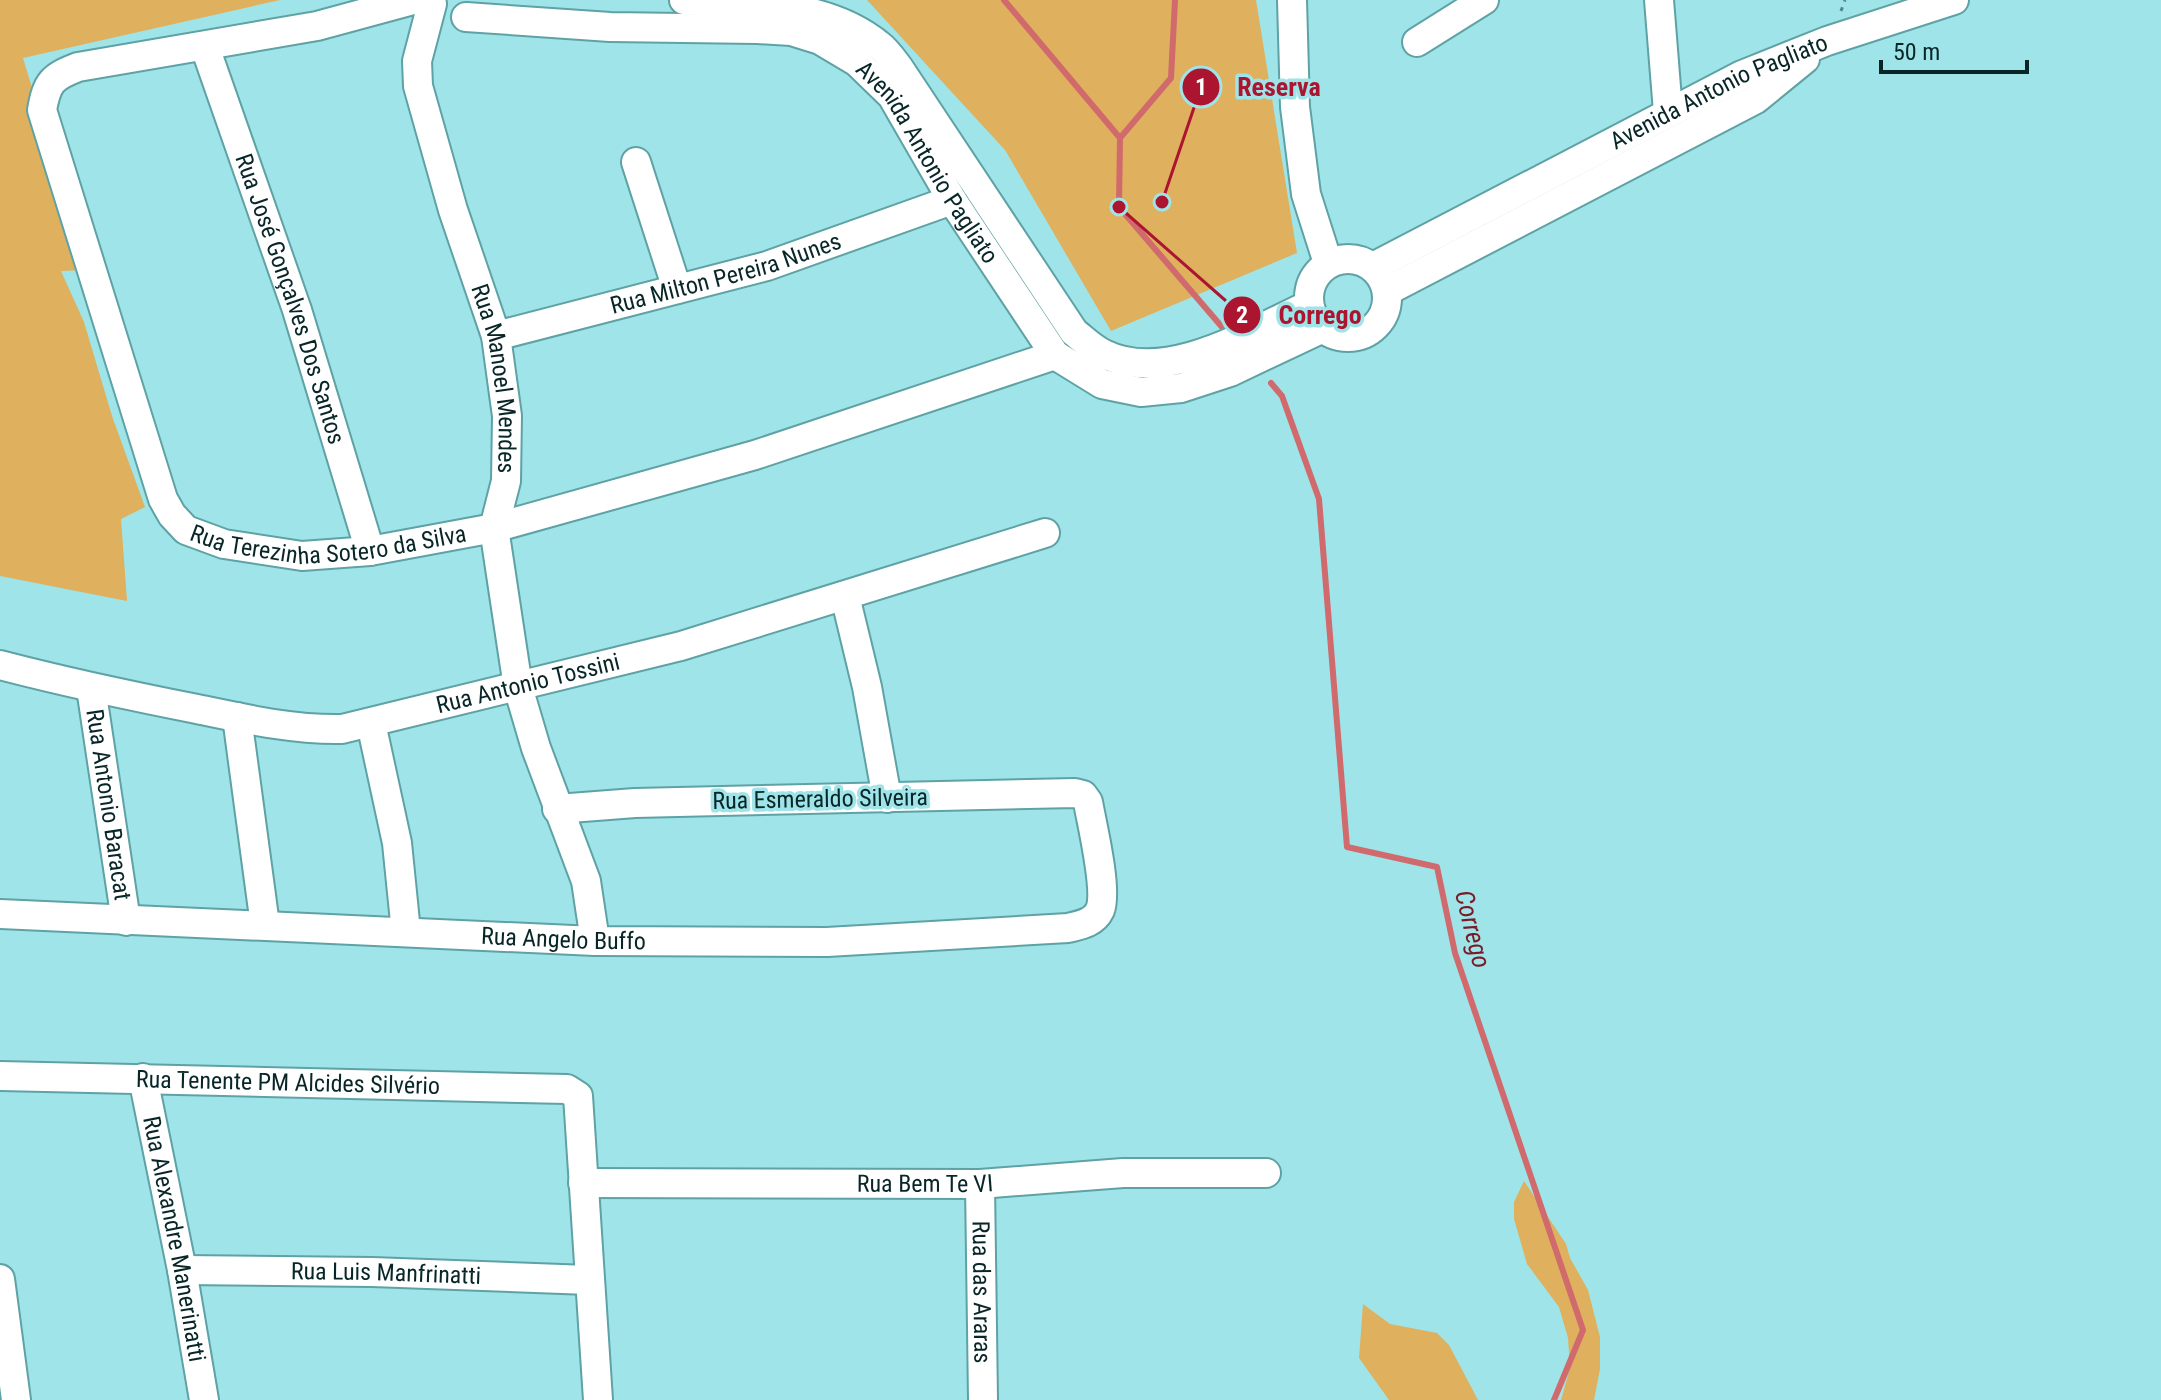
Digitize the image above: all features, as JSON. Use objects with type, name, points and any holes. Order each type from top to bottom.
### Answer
[{"type":"street","points":[[466,17],[482,13],[498,0]]},
{"type":"street","name":"Avenida Antonio Pagliato","points":[[684,0],[797,8],[842,22],[880,45],[899,68],[1074,332],[1104,354],[1136,363],[1173,362],[1316,317]]},
{"type":"street","points":[[1292,0],[1295,107],[1306,194],[1328,263]]},
{"type":"street","points":[[1417,42],[1484,0]]},
{"type":"street","points":[[1659,0],[1668,112]]},
{"type":"street","points":[[1827,41],[1954,0]]},
{"type":"street","name":"Avenida Antonio Pagliato","points":[[424,1],[450,15],[466,17],[610,27],[791,31],[820,40],[857,62],[892,96],[952,200],[1055,355],[1102,384],[1141,392],[1181,388],[1230,372],[1316,317]]},
{"type":"street","name":"Rua Terezinha Sotero da Silva","points":[[424,1],[317,26],[78,67],[58,75],[46,88],[42,110],[163,499],[186,530],[224,544],[302,556],[370,551],[494,528],[755,455],[1055,355]]},
{"type":"street","name":"Rua Manoel Mendes","points":[[424,1],[417,61],[418,86],[453,210],[496,336],[507,416],[506,481],[494,528],[518,687],[557,809],[586,881],[595,941]]},
{"type":"street","name":"Avenida Antonio Pagliato","points":[[1380,279],[1668,112],[1742,75],[1827,41]]},
{"type":"street","name":"Avenida Antonio Pagliato","points":[[1380,279],[1756,99],[1827,41]]},
{"type":"street","name":"Rua José Gonçalves Dos Santos","points":[[205,47],[297,310],[370,551]]},
{"type":"street","points":[[636,162],[677,289]]},
{"type":"street","name":"Rua Milton Pereira Nunes","points":[[496,336],[767,266],[952,200]]},
{"type":"street","points":[[1351,258],[1380,279],[1387,305],[1382,318],[1362,335],[1335,335],[1316,317],[1308,293],[1312,281],[1328,263],[1351,258]]},
{"type":"street","name":"Rua Antonio Tossini","points":[[0,665],[91,688],[237,717],[306,729],[342,729],[681,646],[1045,533]]},
{"type":"street","points":[[845,596],[867,687],[887,798]]},
{"type":"street","name":"Rua Antonio Baracat","points":[[91,688],[126,921]]},
{"type":"street","points":[[237,717],[265,925]]},
{"type":"street","points":[[371,723],[397,843],[406,932]]},
{"type":"street","name":"Rua Esmeraldo Silveira","points":[[557,809],[635,803],[1083,795],[1088,802],[1103,892]]},
{"type":"street","name":"Rua Angelo Buffo","points":[[0,914],[595,941],[827,942],[1068,928],[1088,923],[1100,911],[1103,892]]},
{"type":"street","name":"Rua Tenente PM Alcides Silvério","points":[[0,1076],[575,1092],[578,1096],[583,1183]]},
{"type":"street","name":"Rua Alexandre Manerinatti","points":[[143,1078],[182,1270],[204,1400]]},
{"type":"street","name":"Rua Bem Te VI","points":[[583,1183],[980,1184],[1123,1173],[1266,1173]]},
{"type":"street","points":[[583,1183],[598,1400]]},
{"type":"street","name":"Rua das Araras","points":[[980,1184],[983,1400]]},
{"type":"street","name":"Rua Luis Manfrinatti","points":[[182,1270],[372,1272],[589,1280]]},
{"type":"street","points":[[0,1279],[16,1400]]},
{"type":"shaded area","points":[[0,0],[280,0],[23,58],[87,270],[61,271],[84,322],[112,416],[145,507],[121,519],[127,601],[0,576]]},
{"type":"shaded area","points":[[867,0],[1256,0],[1297,253],[1111,331],[1005,150]]},
{"type":"shaded area","points":[[1524,1181],[1566,1244],[1570,1258],[1588,1290],[1600,1337],[1600,1369],[1594,1400],[1561,1400],[1570,1368],[1568,1338],[1559,1307],[1527,1264],[1514,1219],[1514,1202]]},
{"type":"shaded area","points":[[1363,1304],[1390,1324],[1437,1333],[1449,1345],[1478,1400],[1389,1400],[1359,1358]]},
{"type":"waterway","points":[[1004,0],[1120,138]]},
{"type":"waterway","name":"Corrego","points":[[1175,0],[1171,78],[1120,138],[1119,207],[1228,334]]},
{"type":"waterway","name":"Corrego","points":[[1271,383],[1282,396],[1319,499],[1347,847],[1437,867],[1455,953],[1583,1330],[1554,1400]]},
{"type":"place","name":"Reserva","points":[[1162,202]]},
{"type":"place","name":"Corrego","points":[[1119,207]]}]
